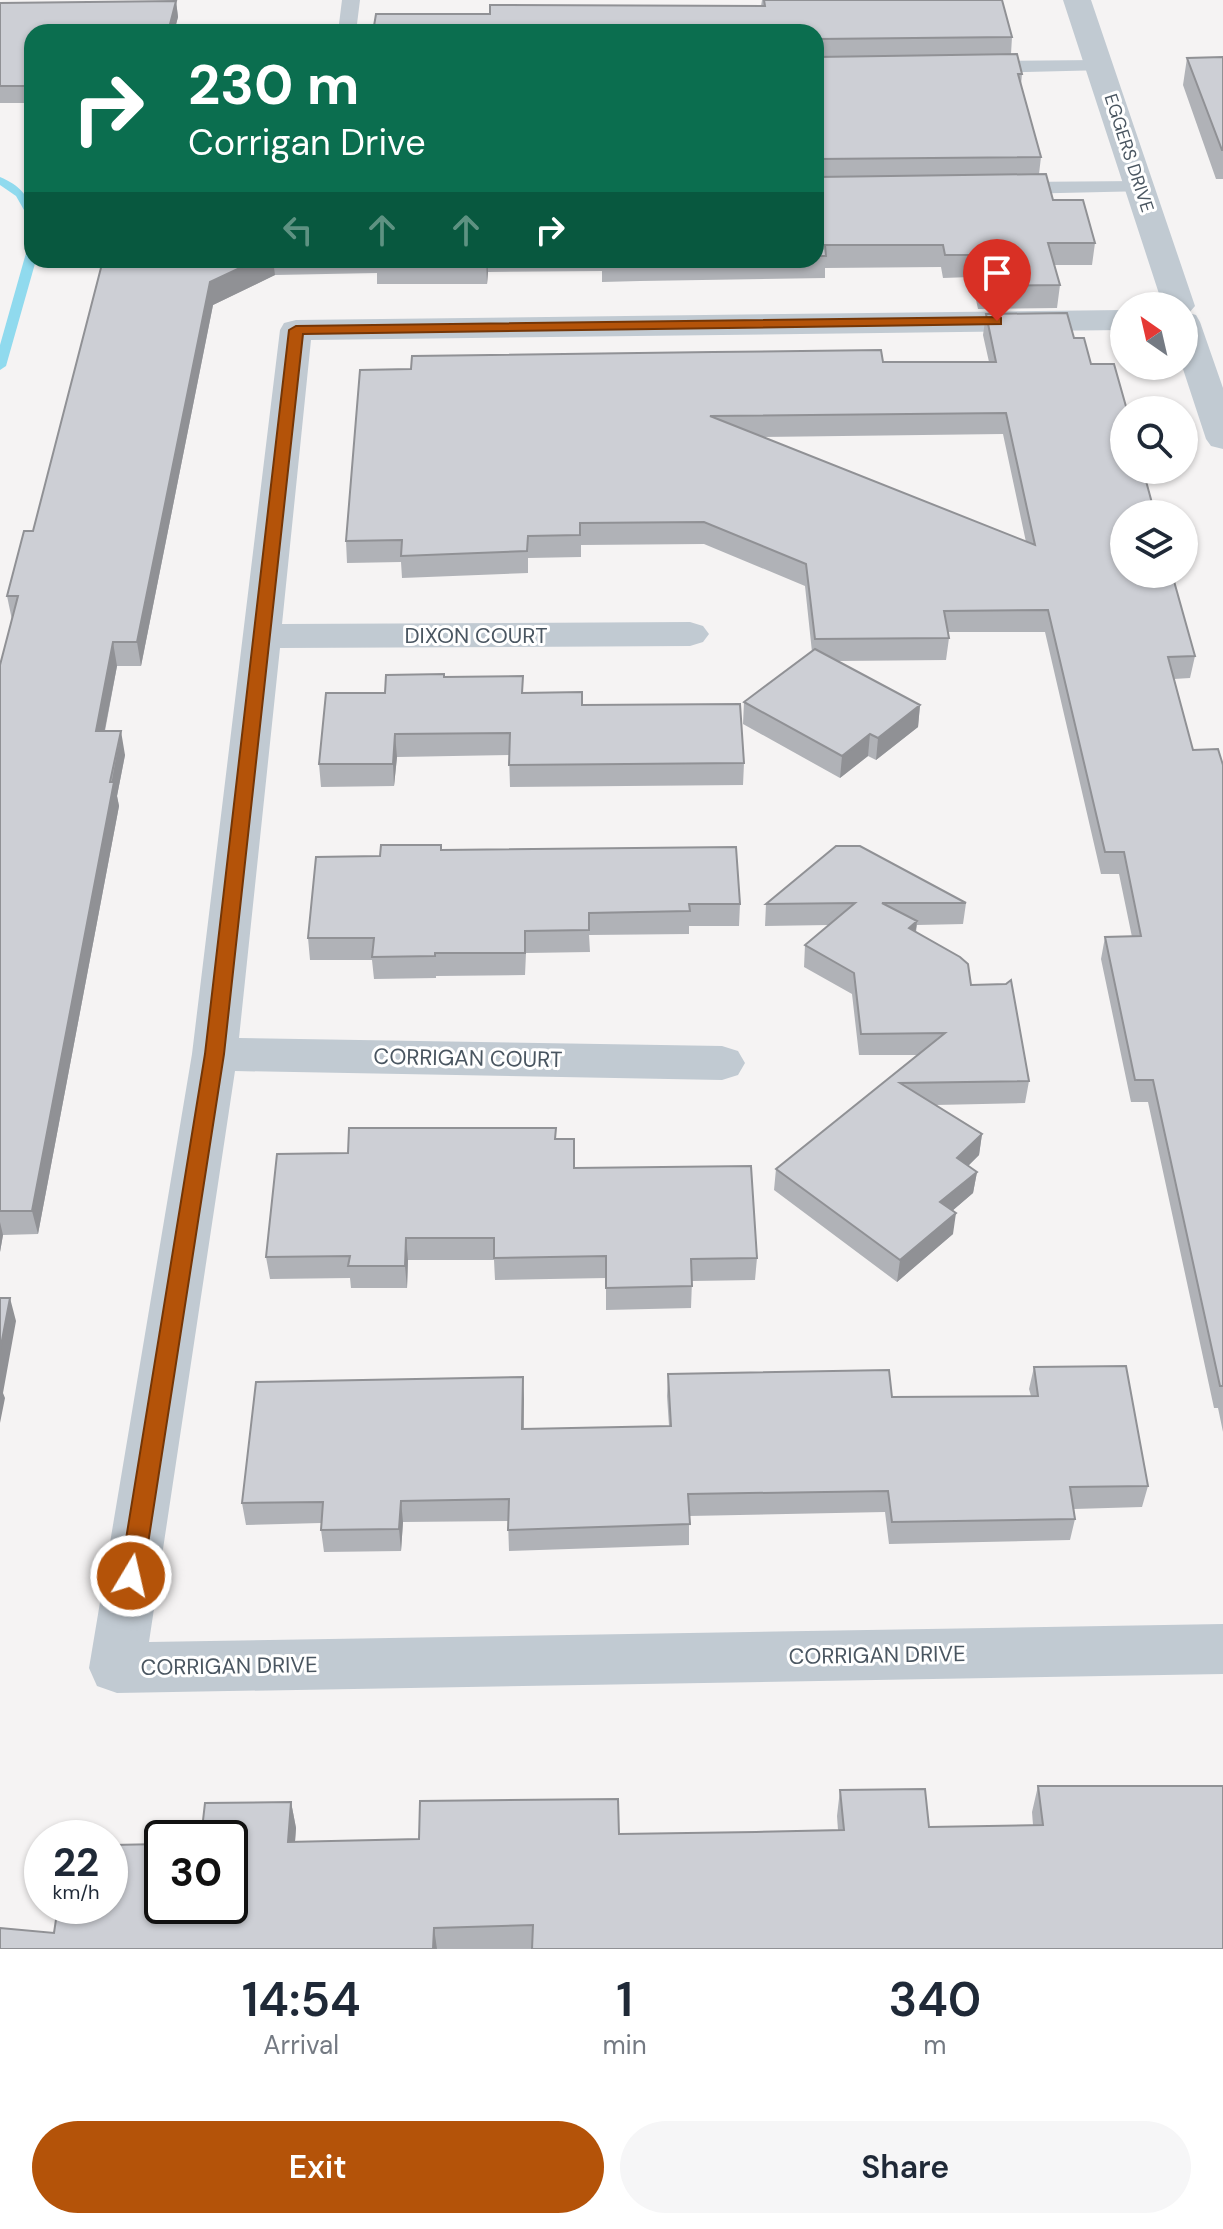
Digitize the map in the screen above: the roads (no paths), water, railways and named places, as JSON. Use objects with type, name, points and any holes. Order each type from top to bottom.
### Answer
[{"type":"street","name":"EGGERS DRIVE","points":[[1077,0],[1175,292]]},
{"type":"street","name":"CORRIGAN DRIVE","points":[[1110,320],[296,330],[215,1054],[117,1668],[1223,1649]]},
{"type":"street","points":[[1198,364],[1223,439]]},
{"type":"street","name":"DIXON COURT","points":[[262,636],[690,634]]},
{"type":"street","name":"CORRIGAN COURT","points":[[215,1054],[722,1063]]},
{"type":"lane","points":[[348,24],[351,0]]},
{"type":"lane","points":[[958,67],[1099,66]]},
{"type":"lane","points":[[986,188],[1141,187]]},
{"type":"waterway","points":[[0,180],[20,194],[24,201]]},
{"type":"waterway","points":[[0,366],[28,268]]}]
